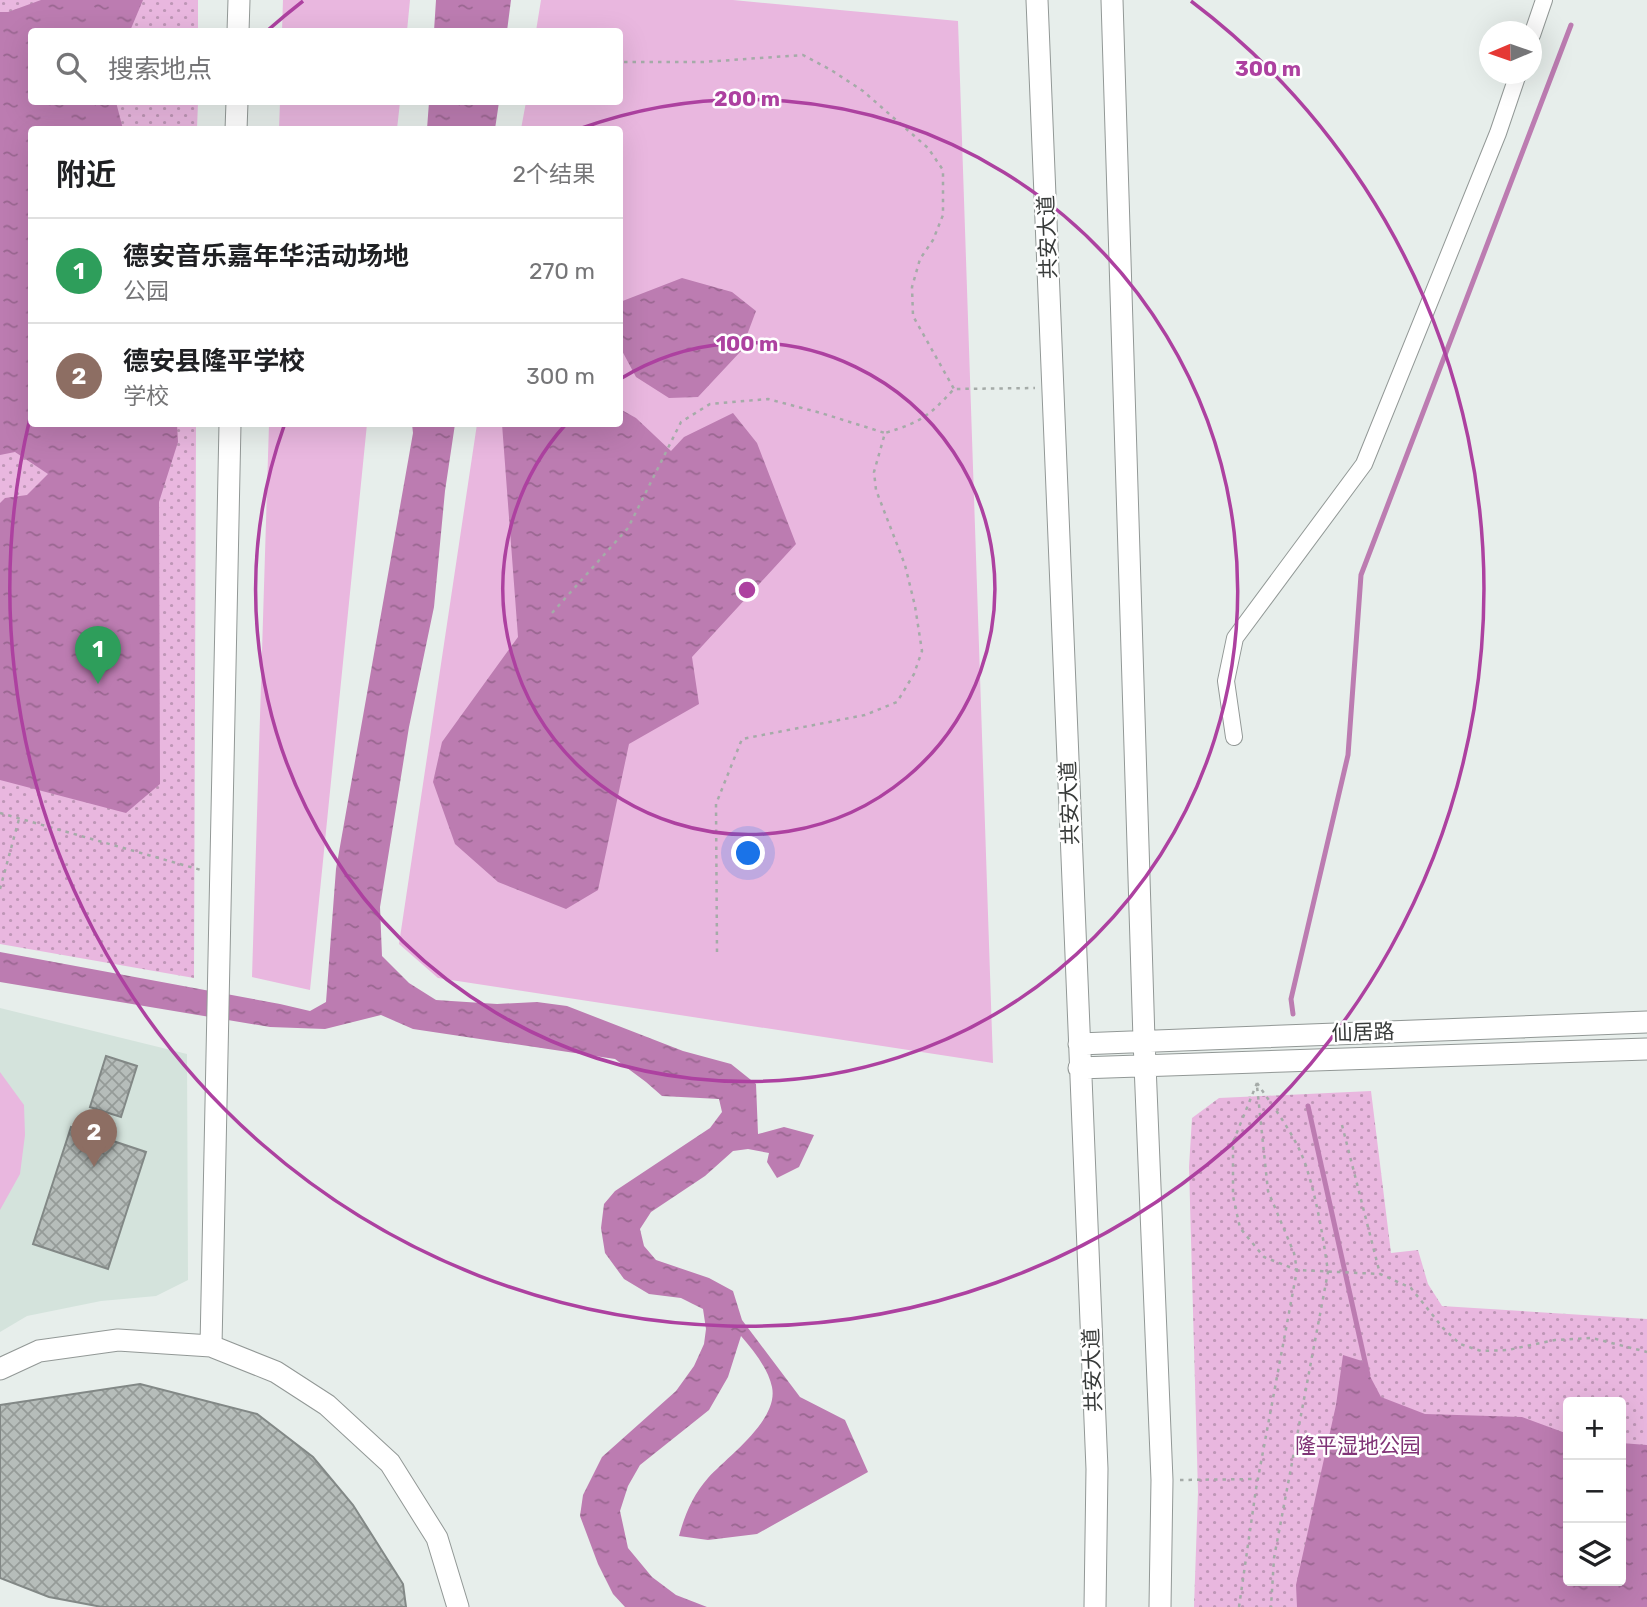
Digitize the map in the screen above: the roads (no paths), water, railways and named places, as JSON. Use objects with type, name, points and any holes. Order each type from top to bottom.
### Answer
[{"type":"main road","points":[[239,0],[239,28]]},
{"type":"main road","name":"共安大道","points":[[1037,0],[1097,1469],[1096,1607]]},
{"type":"main road","points":[[1112,0],[1144,1040],[1162,1480],[1160,1607]]},
{"type":"main road","points":[[236,126],[237,105]]},
{"type":"main road","points":[[211,1346],[230,427]]},
{"type":"main road","name":"仙居路","points":[[1079,1044],[1647,1022]]},
{"type":"main road","name":"仙居路","points":[[1079,1068],[1647,1049]]},
{"type":"main road","points":[[0,1369],[39,1351],[118,1340],[211,1346],[275,1372],[327,1405],[390,1463],[437,1538],[458,1607]]},
{"type":"street","points":[[1536,21],[1544,0]]},
{"type":"street","points":[[1234,737],[1226,681],[1235,638],[1364,464],[1498,133],[1515,84]]},
{"type":"water","points":[[41,0],[143,0],[131,28],[28,28],[28,105],[117,105],[122,126],[28,126],[28,427],[177,427],[178,442],[159,502],[160,784],[126,813],[0,780],[0,503],[5,498],[27,495],[48,474],[15,452],[0,455],[0,12],[8,12]]},
{"type":"water","points":[[436,0],[511,0],[507,28],[434,28]]},
{"type":"water","points":[[429,105],[499,105],[495,126],[427,126]]},
{"type":"water","points":[[682,278],[732,292],[756,311],[741,351],[698,397],[669,398],[636,377],[623,353],[623,301]]},
{"type":"water","points":[[623,411],[636,418],[671,451],[684,437],[733,413],[757,443],[796,544],[692,657],[699,704],[629,744],[598,890],[566,909],[498,882],[455,844],[433,782],[442,742],[518,637],[502,427],[623,427]]},
{"type":"water","points":[[412,427],[455,427],[445,491],[434,607],[409,727],[380,907],[382,956],[409,983],[436,1000],[497,1004],[537,1002],[567,1006],[683,1051],[731,1064],[756,1084],[758,1134],[784,1127],[814,1135],[799,1167],[777,1178],[767,1162],[769,1153],[748,1149],[733,1151],[705,1176],[651,1212],[640,1229],[644,1246],[656,1260],[709,1278],[733,1291],[742,1320],[800,1397],[845,1420],[868,1472],[757,1534],[708,1540],[679,1536],[698,1491],[750,1437],[768,1412],[772,1387],[755,1353],[741,1336],[728,1377],[709,1410],[640,1465],[628,1486],[620,1511],[628,1548],[652,1577],[676,1595],[707,1607],[625,1607],[613,1594],[598,1564],[580,1516],[583,1495],[602,1457],[676,1391],[694,1366],[704,1344],[706,1329],[703,1309],[681,1298],[649,1294],[624,1279],[605,1253],[601,1228],[604,1204],[615,1191],[710,1128],[722,1112],[719,1099],[662,1096],[615,1059],[413,1029],[381,1015],[325,1029],[270,1027],[0,982],[0,952],[310,1011],[326,1002],[336,869]]},
{"type":"water","points":[[1343,1355],[1362,1361],[1381,1397],[1425,1414],[1522,1417],[1563,1432],[1563,1586],[1626,1586],[1626,1443],[1647,1445],[1647,1607],[1297,1607],[1296,1585],[1336,1405]]},
{"type":"waterway","points":[[1293,1014],[1291,999],[1348,755],[1361,575],[1571,25]]},
{"type":"waterway","points":[[1308,1106],[1368,1375]]},
{"type":"place","name":"德安音乐嘉年华活动场地","points":[[98,684]]},
{"type":"place","name":"德安县隆平学校","points":[[94,1167]]},
{"type":"park label","name":"隆平湿地公园","points":[[1358,1445]]}]
